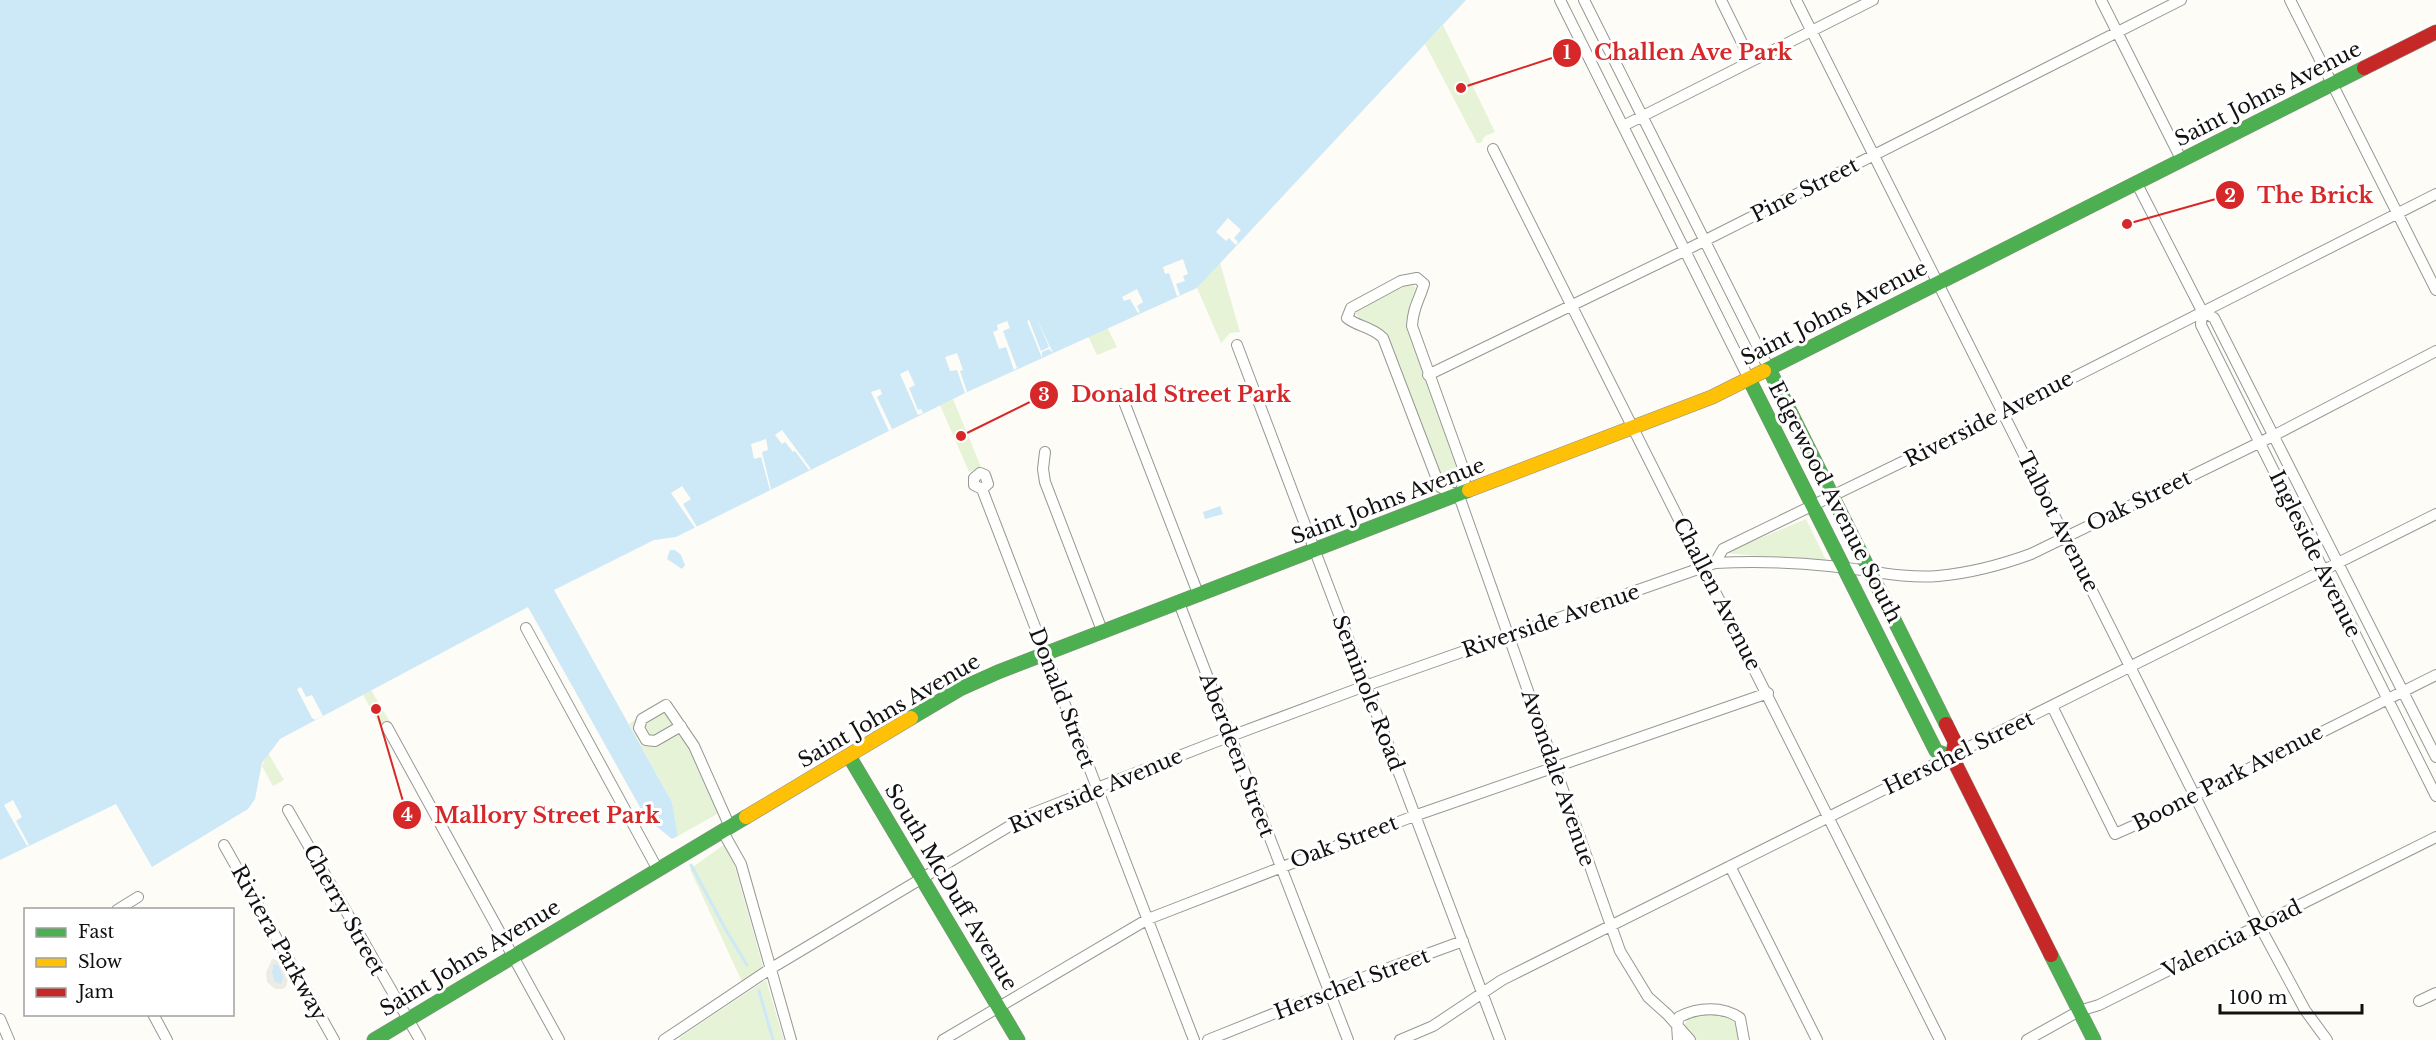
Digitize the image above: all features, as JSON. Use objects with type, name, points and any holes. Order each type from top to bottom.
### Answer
[{"type":"main road","name":"Saint Johns Avenue","points":[[374,1040],[960,690],[1712,397],[2436,32]]},
{"type":"main road","name":"Edgewood Avenue South","points":[[1769,369],[1955,741],[1952,757],[2094,1040]]},
{"type":"main road","name":"Edgewood Avenue South","points":[[1749,379],[1815,506],[1936,751],[1952,757]]},
{"type":"main road","name":"South McDuff Avenue","points":[[849,756],[1018,1040]]},
{"type":"street","name":"Edgewood Avenue South","points":[[1560,0],[1749,379]]},
{"type":"street","name":"Edgewood Avenue South","points":[[1584,0],[1769,369]]},
{"type":"street","points":[[1721,0],[1751,61]]},
{"type":"street","name":"Talbot Avenue","points":[[1796,0],[2259,926],[2290,986],[2327,1040]]},
{"type":"street","points":[[1623,126],[1873,0]]},
{"type":"street","points":[[2101,0],[2182,161]]},
{"type":"street","name":"Pine Street","points":[[1428,375],[1686,250],[2181,0]]},
{"type":"street","points":[[2290,0],[2436,291]]},
{"type":"street","name":"Challen Avenue","points":[[1493,148],[1940,1040]]},
{"type":"street","name":"Ingleside Avenue","points":[[2137,184],[2202,311],[2214,318],[2436,757]]},
{"type":"street","name":"Riverside Avenue","points":[[664,1040],[770,969],[1028,815],[1365,686],[1704,568],[1715,563],[1724,549],[2003,413],[2436,194]]},
{"type":"street","points":[[1416,279],[1424,284],[1421,296],[1412,312],[1412,326],[1428,375],[1466,476],[1459,496],[1440,488],[1383,338],[1376,331],[1351,322],[1347,318],[1351,308],[1401,281],[1416,279]]},
{"type":"street","name":"Ingleside Avenue","points":[[2202,311],[2200,326],[2436,796]]},
{"type":"street","name":"Seminole Road","points":[[1237,345],[1500,1040]]},
{"type":"street","name":"Oak Street","points":[[1715,563],[1761,561],[1937,576],[1980,570],[2031,554],[2273,436],[2436,351]]},
{"type":"street","points":[[1121,394],[1199,596]]},
{"type":"street","points":[[1045,452],[1043,469],[1045,482],[1103,633]]},
{"type":"street","name":"Donald Street","points":[[982,489],[1194,1040]]},
{"type":"street","name":"Avondale Avenue","points":[[1459,496],[1620,951],[1648,997],[1690,1040]]},
{"type":"street","name":"Herschel Street","points":[[1400,1040],[1433,1026],[1502,980],[2436,514]]},
{"type":"street","name":"Aberdeen Street","points":[[1179,603],[1348,1040]]},
{"type":"street","points":[[526,628],[658,870]]},
{"type":"street","name":"Boone Park Avenue","points":[[2052,706],[2115,834],[2187,802],[2194,796],[2436,675]]},
{"type":"street","name":"Oak Street","points":[[943,1040],[1148,919],[1414,816],[1768,693]]},
{"type":"street","points":[[681,726],[694,746],[741,864],[791,1040]]},
{"type":"street","points":[[387,727],[559,1040]]},
{"type":"street","name":"Cherry Street","points":[[288,810],[420,1040]]},
{"type":"street","name":"Valencia Road","points":[[2027,1040],[2079,1011],[2099,1005],[2436,837]]},
{"type":"street","name":"Riviera Parkway","points":[[224,845],[334,1040]]},
{"type":"street","points":[[1730,866],[1817,1040]]},
{"type":"street","points":[[119,908],[138,897]]},
{"type":"street","name":"Herschel Street","points":[[1208,1040],[1463,940]]},
{"type":"street","points":[[2419,1001],[2436,993]]},
{"type":"street","points":[[1678,1040],[1679,1017],[1688,1013],[1719,1009],[1730,1011],[1740,1018],[1744,1040]]},
{"type":"street","points":[[154,1016],[167,1040]]},
{"type":"street","points":[[0,1019],[9,1040]]},
{"type":"green space","points":[[1443,25],[1495,132],[1485,136],[1481,143],[1477,143],[1425,44]]},
{"type":"green space","points":[[1220,263],[1240,332],[1230,333],[1221,343],[1197,288]]},
{"type":"green space","points":[[1408,284],[1417,289],[1406,324],[1463,475],[1443,484],[1385,333],[1369,322],[1359,319],[1356,313],[1358,307]]},
{"type":"green space","points":[[1107,327],[1117,347],[1097,355],[1088,336]]},
{"type":"green space","points":[[953,399],[981,467],[969,472],[940,405]]},
{"type":"green space","points":[[1806,519],[1827,562],[1725,553]]},
{"type":"green space","points":[[371,690],[390,722],[381,727],[363,695]]},
{"type":"green space","points":[[660,702],[696,758],[719,813],[678,836],[672,802],[629,724]]},
{"type":"green space","points":[[268,753],[284,780],[273,786],[262,766]]},
{"type":"green space","points":[[725,844],[735,867],[764,970],[743,984],[690,869]]},
{"type":"green space","points":[[766,980],[784,1040],[680,1040],[679,1038]]},
{"type":"green space","points":[[1719,1014],[1734,1023],[1738,1040],[1697,1040],[1684,1026],[1688,1018]]},
{"type":"shaded area","points":[[272,959],[281,961],[289,975],[286,987],[282,989],[275,989],[267,982],[266,973]]},
{"type":"water","points":[[0,0],[1466,0],[1197,288],[965,393],[676,537],[654,540],[554,590],[672,802],[678,836],[672,839],[646,818],[528,607],[280,739],[262,763],[255,799],[248,809],[152,867],[116,804],[0,860]]},
{"type":"water","points":[[1220,506],[1223,514],[1205,519],[1203,512]]},
{"type":"water","points":[[670,550],[675,550],[681,555],[685,565],[682,569],[667,559]]},
{"type":"water","points":[[274,964],[278,965],[283,977],[281,984],[275,982],[272,972]]},
{"type":"pier","points":[[1228,218],[1241,230],[1234,238],[1238,242],[1236,245],[1229,238],[1226,241],[1216,232]]},
{"type":"pier","points":[[1183,259],[1188,274],[1183,276],[1185,281],[1176,284],[1180,295],[1177,296],[1169,273],[1165,274],[1163,267]]},
{"type":"pier","points":[[1137,289],[1143,302],[1137,306],[1140,312],[1138,313],[1130,299],[1124,301],[1122,297]]},
{"type":"pier","points":[[1036,317],[1053,353],[1049,349],[1042,352],[1042,358],[1027,321],[1029,320],[1041,351],[1049,347]]},
{"type":"pier","points":[[1007,321],[1010,328],[1003,331],[1017,368],[1014,370],[1006,347],[999,349],[993,332],[998,330],[997,325]]},
{"type":"pier","points":[[957,353],[963,370],[960,371],[967,392],[965,393],[957,370],[950,371],[945,357]]},
{"type":"pier","points":[[908,370],[915,385],[909,388],[918,410],[921,409],[923,413],[918,415],[900,374]]},
{"type":"pier","points":[[880,389],[882,394],[877,397],[892,429],[889,431],[871,392]]},
{"type":"pier","points":[[782,430],[811,469],[809,470],[795,451],[793,452],[785,442],[782,444],[775,435]]},
{"type":"pier","points":[[766,439],[768,450],[762,452],[770,490],[761,457],[754,459],[751,444]]},
{"type":"pier","points":[[682,486],[691,499],[683,504],[697,527],[695,528],[671,493]]},
{"type":"pier","points":[[301,687],[306,697],[312,695],[323,716],[315,720],[312,718],[297,689]]},
{"type":"pier","points":[[13,800],[22,817],[16,821],[29,845],[27,846],[4,805]]},
{"type":"waterway","points":[[691,865],[747,965]]},
{"type":"waterway","points":[[759,991],[773,1040]]},
{"type":"traffic: fast","points":[[1764,371],[2364,68]]},
{"type":"traffic: fast","points":[[1769,369],[1946,724]]},
{"type":"traffic: fast","points":[[1749,379],[1936,751],[1952,757]]},
{"type":"traffic: fast","points":[[911,718],[960,689],[998,672],[1469,490]]},
{"type":"traffic: fast","points":[[849,756],[1018,1040]]},
{"type":"traffic: fast","points":[[374,1040],[746,817]]},
{"type":"traffic: fast","points":[[2051,955],[2094,1040]]},
{"type":"traffic: slow","points":[[1469,490],[1712,397],[1764,371]]},
{"type":"traffic: slow","points":[[746,817],[911,718]]},
{"type":"traffic: jam","points":[[2364,68],[2436,32]]},
{"type":"traffic: jam","points":[[1946,724],[1955,742],[1952,757],[2051,955]]},
{"type":"place","name":"Challen Ave Park","points":[[1461,88]]},
{"type":"place","name":"The Brick","points":[[2127,224]]},
{"type":"place","name":"Donald Street Park","points":[[961,436]]},
{"type":"place","name":"Mallory Street Park","points":[[376,709]]}]
